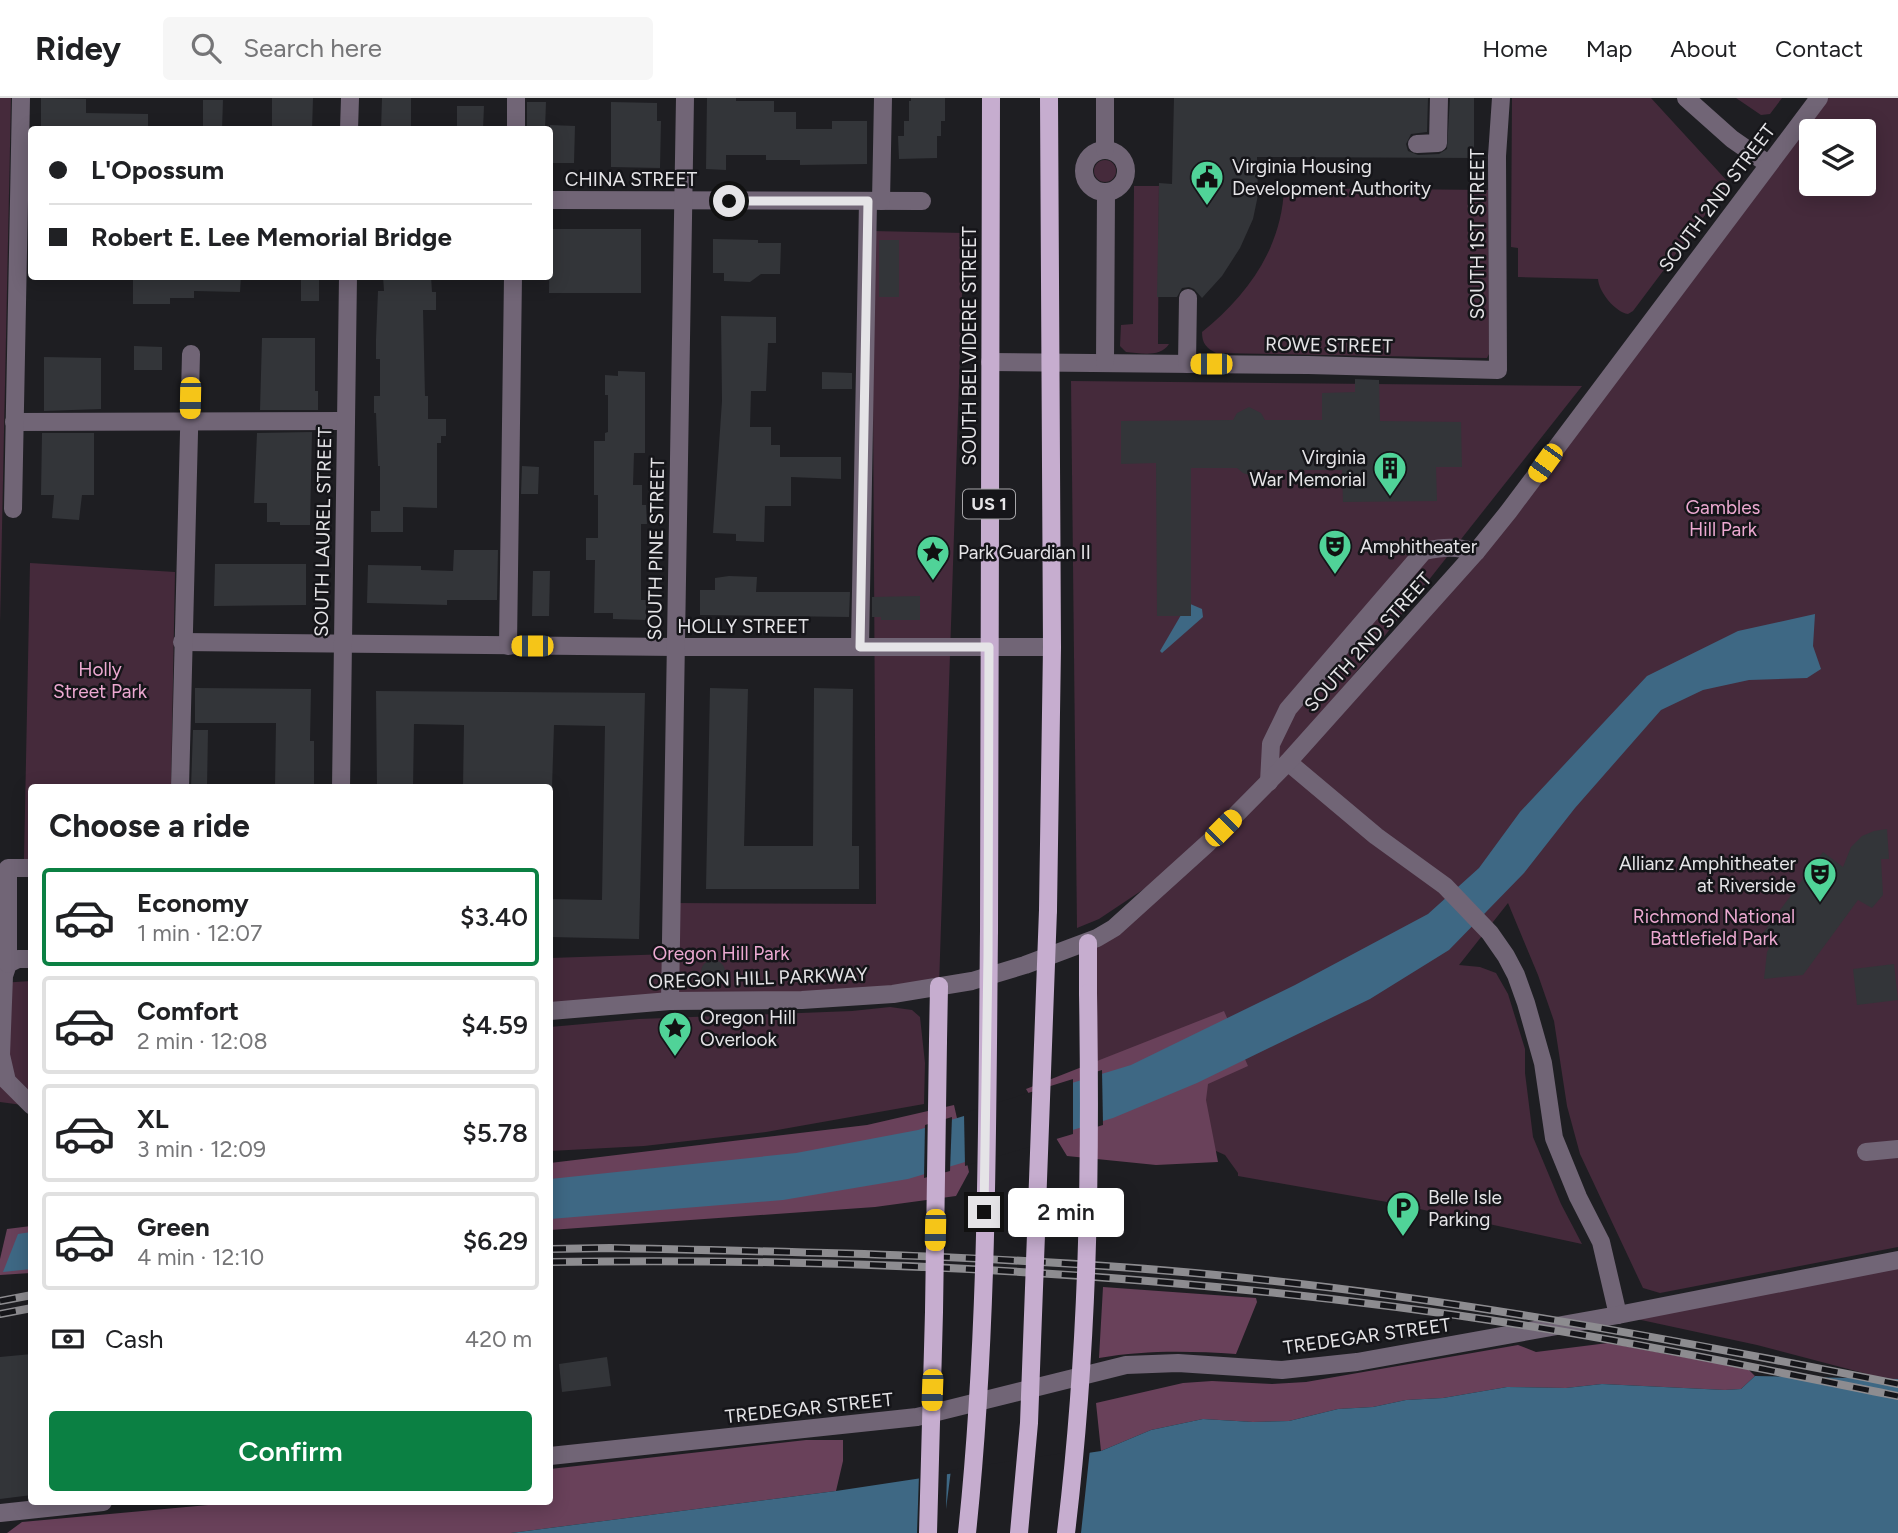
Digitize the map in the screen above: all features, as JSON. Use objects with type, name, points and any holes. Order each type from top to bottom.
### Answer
[{"type":"main road","name":"SOUTH BELVIDERE STREET","points":[[967,1533],[978,1419],[987,1135],[991,98]]},
{"type":"main road","points":[[1019,1533],[1029,1423],[1048,910],[1052,647],[1049,98]]},
{"type":"main road","points":[[1066,1533],[1081,1389],[1086,1305],[1090,1148],[1088,943]]},
{"type":"main road","points":[[928,1533],[939,986]]},
{"type":"street","points":[[13,509],[14,422],[26,197],[21,98]]},
{"type":"street","points":[[349,126],[350,98]]},
{"type":"street","points":[[516,98],[516,126]]},
{"type":"street","name":"SOUTH PINE STREET","points":[[670,1001],[685,98]]},
{"type":"street","points":[[860,647],[875,201],[883,98]]},
{"type":"street","points":[[1105,98],[1105,150]]},
{"type":"street","points":[[1417,144],[1438,143],[1439,98]]},
{"type":"street","name":"SOUTH 1ST STREET","points":[[1498,370],[1497,156],[1501,98]]},
{"type":"street","points":[[1686,98],[1732,139],[1768,164]]},
{"type":"street","name":"SOUTH 2ND STREET","points":[[1088,943],[1114,928],[1208,843],[1289,762],[1476,552],[1819,98]]},
{"type":"street","points":[[1105,150],[1120,156],[1127,171],[1121,186],[1105,193],[1090,187],[1083,172],[1089,156],[1105,150]]},
{"type":"street","points":[[1105,193],[1105,363]]},
{"type":"street","name":"CHINA STREET","points":[[553,200],[922,201]]},
{"type":"street","name":"SOUTH LAUREL STREET","points":[[341,784],[348,280]]},
{"type":"street","points":[[508,646],[513,280]]},
{"type":"street","points":[[1187,364],[1188,298]]},
{"type":"street","points":[[180,784],[191,354]]},
{"type":"street","name":"ROWE STREET","points":[[990,362],[1498,370]]},
{"type":"street","points":[[14,422],[346,421]]},
{"type":"street","points":[[1269,782],[1271,744],[1288,709],[1424,551],[1460,547],[1476,552]]},
{"type":"street","name":"HOLLY STREET","points":[[182,642],[675,647],[1052,647]]},
{"type":"street","points":[[1289,762],[1376,836],[1446,886],[1490,933],[1516,975],[1543,1063],[1554,1138],[1601,1242],[1618,1315]]},
{"type":"street","points":[[28,868],[8,868],[1,1055],[7,1081],[28,1102]]},
{"type":"street","name":"OREGON HILL PARKWAY","points":[[553,1011],[670,1001],[802,1000],[893,994],[961,983],[1088,943]]},
{"type":"street","points":[[6,970],[18,959],[28,959]]},
{"type":"street","points":[[1866,1152],[1898,1149]]},
{"type":"street","name":"TREDEGAR STREET","points":[[553,1456],[917,1417],[1126,1365],[1178,1363],[1282,1370],[1357,1362],[1618,1315],[1898,1260]]},
{"type":"street","points":[[0,1513],[75,1505]]},
{"type":"green space","points":[[0,98],[11,98],[0,624]]},
{"type":"green space","points":[[1512,98],[1651,98],[1729,183],[1633,311],[1628,314],[1608,301],[1598,279],[1518,277],[1518,248],[1511,247]]},
{"type":"green space","points":[[1736,98],[1782,98],[1770,114],[1761,115]]},
{"type":"green space","points":[[1828,98],[1898,98],[1898,1247],[1660,1293],[1643,1288],[1580,1154],[1567,1106],[1554,1021],[1508,903],[1459,965],[1480,967],[1496,973],[1508,994],[1525,1049],[1525,1073],[1533,1137],[1561,1204],[1582,1244],[1387,1202],[1238,1176],[1225,1155],[1216,1151],[1090,1148],[1088,943],[1114,928],[1407,629],[1768,164],[1799,130],[1799,196],[1876,196],[1876,119],[1809,119]]},
{"type":"green space","points":[[1105,160],[1113,163],[1116,171],[1113,179],[1105,182],[1097,179],[1094,171],[1097,163]]},
{"type":"green space","points":[[1134,186],[1159,186],[1158,344],[1169,344],[1160,351],[1149,354],[1126,352],[1120,346],[1121,325],[1133,324]]},
{"type":"green space","points":[[1284,188],[1488,190],[1487,358],[1216,353],[1205,345],[1202,332],[1234,303],[1259,269],[1269,250],[1277,231]]},
{"type":"green space","name":"Oregon Hill Park","points":[[872,231],[964,233],[939,986],[553,1011],[553,958],[670,954],[671,903],[876,904]]},
{"type":"green space","points":[[1071,381],[1582,386],[1353,676],[1287,752],[1165,875],[1099,919],[1077,928]]},
{"type":"green space","name":"Holly Street Park","points":[[30,563],[175,572],[171,784],[28,784],[28,859],[24,859]]},
{"type":"green space","points":[[28,981],[28,1106],[0,1102],[0,983]]},
{"type":"green space","points":[[890,1007],[912,1010],[920,1017],[925,1063],[924,1104],[766,1132],[644,1146],[553,1151],[553,1027],[639,1019],[852,1011]]},
{"type":"green space","points":[[1898,1260],[1898,1379],[1890,1380],[1757,1345],[1618,1315]]},
{"type":"shaded area","points":[[1224,1011],[1248,1066],[1208,1084],[1206,1100],[1218,1162],[1156,1165],[1067,1156],[1026,1089]]},
{"type":"shaded area","points":[[954,1105],[969,1172],[956,1196],[875,1207],[553,1230],[553,1163],[867,1125]]},
{"type":"shaded area","points":[[28,1226],[28,1273],[0,1275],[0,1259],[7,1229]]},
{"type":"shaded area","points":[[1103,1287],[1256,1298],[1257,1302],[1236,1354],[1167,1352],[1099,1358]]},
{"type":"shaded area","points":[[1608,1343],[1748,1369],[1755,1376],[1741,1389],[1602,1384],[1566,1388],[1507,1387],[1443,1398],[1338,1409],[1289,1421],[1203,1419],[1151,1430],[1101,1451],[1096,1403],[1183,1383],[1306,1382],[1518,1345],[1536,1352]]},
{"type":"shaded area","points":[[806,1440],[843,1440],[843,1461],[836,1491],[511,1533],[7,1533],[22,1522],[208,1505],[553,1505],[553,1469]]},
{"type":"water","points":[[1188,603],[1202,609],[1203,617],[1162,653],[1160,651]]},
{"type":"water","points":[[1815,614],[1813,646],[1821,669],[1807,678],[1749,680],[1703,690],[1661,710],[1575,808],[1524,873],[1449,950],[1370,999],[1197,1083],[1113,1118],[908,1179],[783,1200],[553,1219],[553,1179],[796,1153],[918,1130],[1131,1065],[1295,985],[1428,914],[1479,868],[1520,812],[1647,676],[1738,631]]},
{"type":"water","points":[[28,1232],[28,1269],[3,1272],[18,1234]]},
{"type":"water","points":[[1755,1376],[1898,1379],[1898,1533],[511,1533],[836,1491],[1101,1451],[1151,1430],[1203,1419],[1289,1421],[1338,1409],[1443,1398],[1507,1387],[1566,1388],[1602,1384],[1741,1389]]},
{"type":"pier","points":[[1102,1070],[1103,1125],[1080,1132],[1080,1077]]},
{"type":"pier","points":[[1073,1079],[1073,1134],[965,1166],[964,1113]]},
{"type":"pier","points":[[952,1117],[950,1171],[924,1178],[925,1125]]},
{"type":"pier","points":[[1090,1449],[1081,1533],[917,1533],[919,1475],[947,1471],[946,1509],[951,1470]]},
{"type":"building","points":[[41,98],[86,99],[86,113],[148,114],[148,126],[41,126]]},
{"type":"building","points":[[272,98],[313,98],[312,126],[272,126]]},
{"type":"building","points":[[382,98],[411,98],[411,126],[381,126]]},
{"type":"building","points":[[707,98],[774,101],[774,112],[796,112],[796,129],[832,129],[832,121],[867,121],[867,164],[800,165],[800,160],[766,160],[766,155],[726,155],[726,170],[706,169]]},
{"type":"building","points":[[911,98],[945,98],[945,121],[941,121],[941,136],[937,136],[937,158],[899,159],[898,136],[904,136],[904,121],[909,121]]},
{"type":"building","points":[[1174,98],[1428,98],[1427,132],[1411,134],[1406,144],[1408,151],[1418,155],[1439,154],[1447,149],[1450,98],[1474,98],[1474,158],[1257,157],[1258,195],[1253,219],[1240,248],[1222,276],[1202,298],[1189,287],[1182,288],[1177,297],[1157,297],[1159,183],[1172,184]]},
{"type":"building","points":[[203,100],[223,100],[222,126],[203,126]]},
{"type":"building","points":[[527,102],[546,102],[545,126],[527,126]]},
{"type":"building","points":[[611,102],[657,103],[657,121],[661,121],[660,168],[611,167]]},
{"type":"building","points":[[457,106],[484,106],[483,126],[457,126]]},
{"type":"building","points":[[550,125],[575,126],[574,163],[553,163],[553,126]]},
{"type":"building","points":[[553,229],[641,229],[641,293],[549,293],[549,280],[553,280]]},
{"type":"building","points":[[713,239],[781,243],[780,274],[761,274],[750,282],[724,281],[724,273],[713,273]]},
{"type":"building","points":[[879,240],[899,240],[899,297],[879,297]]},
{"type":"building","points":[[133,280],[241,280],[240,292],[194,291],[194,298],[170,298],[170,304],[133,304]]},
{"type":"building","points":[[301,280],[319,280],[319,301],[301,301]]},
{"type":"building","points":[[383,280],[431,280],[432,292],[436,292],[436,310],[423,310],[428,419],[446,419],[446,436],[441,436],[441,443],[437,443],[437,508],[403,507],[403,532],[371,532],[371,511],[380,511],[380,466],[374,396],[380,396],[380,359],[376,359],[378,291],[384,291]]},
{"type":"building","points":[[721,316],[776,317],[776,343],[768,343],[766,391],[751,391],[750,427],[771,427],[771,445],[780,445],[780,457],[841,457],[841,479],[791,477],[791,506],[765,506],[764,542],[736,541],[736,534],[713,533],[722,401]]},
{"type":"building","points":[[262,338],[315,338],[315,391],[318,391],[318,410],[260,410]]},
{"type":"building","points":[[134,346],[162,347],[162,370],[134,370]]},
{"type":"building","points":[[44,357],[101,358],[101,409],[44,411]]},
{"type":"building","points":[[618,371],[645,372],[645,453],[634,453],[633,485],[642,485],[642,505],[646,505],[647,524],[641,524],[641,600],[646,600],[646,620],[613,619],[613,613],[594,613],[595,560],[586,560],[586,538],[598,538],[598,495],[594,495],[594,441],[605,441],[605,433],[608,432],[605,375],[618,376]]},
{"type":"building","points":[[822,372],[852,373],[852,389],[822,389]]},
{"type":"building","name":"Virginia War Memorial","points":[[1355,379],[1379,380],[1380,421],[1461,422],[1462,467],[1436,467],[1437,501],[1343,502],[1342,470],[1262,470],[1249,475],[1237,468],[1191,468],[1191,616],[1157,616],[1156,463],[1121,464],[1121,421],[1233,420],[1237,413],[1249,407],[1261,413],[1265,420],[1322,420],[1322,393],[1355,392]]},
{"type":"building","points":[[312,432],[310,525],[267,522],[267,503],[254,503],[257,433]]},
{"type":"building","points":[[42,433],[94,433],[94,495],[82,495],[79,520],[52,518],[54,495],[41,495]]},
{"type":"building","points":[[522,466],[539,467],[538,494],[521,494]]},
{"type":"building","points":[[454,550],[498,550],[497,600],[447,600],[447,605],[367,603],[368,565],[421,566],[421,570],[453,571]]},
{"type":"building","points":[[215,564],[306,564],[306,605],[214,606]]},
{"type":"building","points":[[533,571],[550,571],[549,616],[532,616]]},
{"type":"building","points":[[757,577],[756,592],[850,592],[849,617],[700,615],[700,590],[715,590],[715,578]]},
{"type":"building","points":[[920,596],[920,620],[881,620],[881,617],[872,617],[872,597]]},
{"type":"building","points":[[195,688],[311,689],[310,741],[314,741],[314,784],[275,784],[276,723],[195,723]]},
{"type":"building","points":[[710,688],[748,689],[744,846],[813,846],[814,688],[853,689],[852,846],[859,846],[859,889],[706,889]]},
{"type":"building","points":[[376,691],[645,693],[639,939],[553,937],[553,899],[602,900],[605,726],[554,725],[552,784],[463,784],[464,725],[414,724],[413,784],[377,784]]},
{"type":"building","points":[[193,730],[208,730],[207,784],[191,784]]},
{"type":"building","name":"Allianz Amphitheater at Riverside","points":[[1887,829],[1889,859],[1881,859],[1883,895],[1872,908],[1858,900],[1803,975],[1764,979],[1767,952],[1773,940],[1763,933],[1823,852],[1843,867],[1851,847],[1862,836]]},
{"type":"building","points":[[713,960],[724,967],[725,972],[718,983],[713,984],[702,977],[701,972],[708,961]]},
{"type":"building","points":[[1894,964],[1898,1000],[1857,1005],[1853,969]]},
{"type":"building","points":[[28,1354],[28,1496],[0,1499],[0,1357]]},
{"type":"building","points":[[607,1357],[611,1386],[562,1392],[559,1364]]},
{"type":"railway","points":[[553,1249],[913,1256],[1064,1263],[1216,1275],[1473,1307],[1728,1351],[1898,1384]]},
{"type":"railway","points":[[553,1262],[671,1261],[913,1266],[1276,1293],[1516,1324],[1898,1396]]},
{"type":"railway","points":[[0,1301],[28,1296]]},
{"type":"railway","points":[[0,1314],[28,1309]]},
{"type":"place","name":"Virginia Housing Development Authority","points":[[1207,207]]},
{"type":"place","name":"Virginia War Memorial","points":[[1390,498]]},
{"type":"place","name":"Amphitheater","points":[[1335,576]]},
{"type":"place","name":"Park Guardian II","points":[[933,582]]},
{"type":"place","name":"Allianz Amphitheater at Riverside","points":[[1820,904]]},
{"type":"place","name":"Oregon Hill Overlook","points":[[675,1058]]},
{"type":"place","name":"Belle Isle Parking","points":[[1403,1238]]},
{"type":"route","points":[[729,201],[868,201],[860,647],[989,647],[987,1135],[984,1212]]},
{"type":"park label","name":"Gambles Hill Park","points":[[1723,518]]},
{"type":"park label","name":"Richmond National Battlefield Park","points":[[1714,927]]}]
